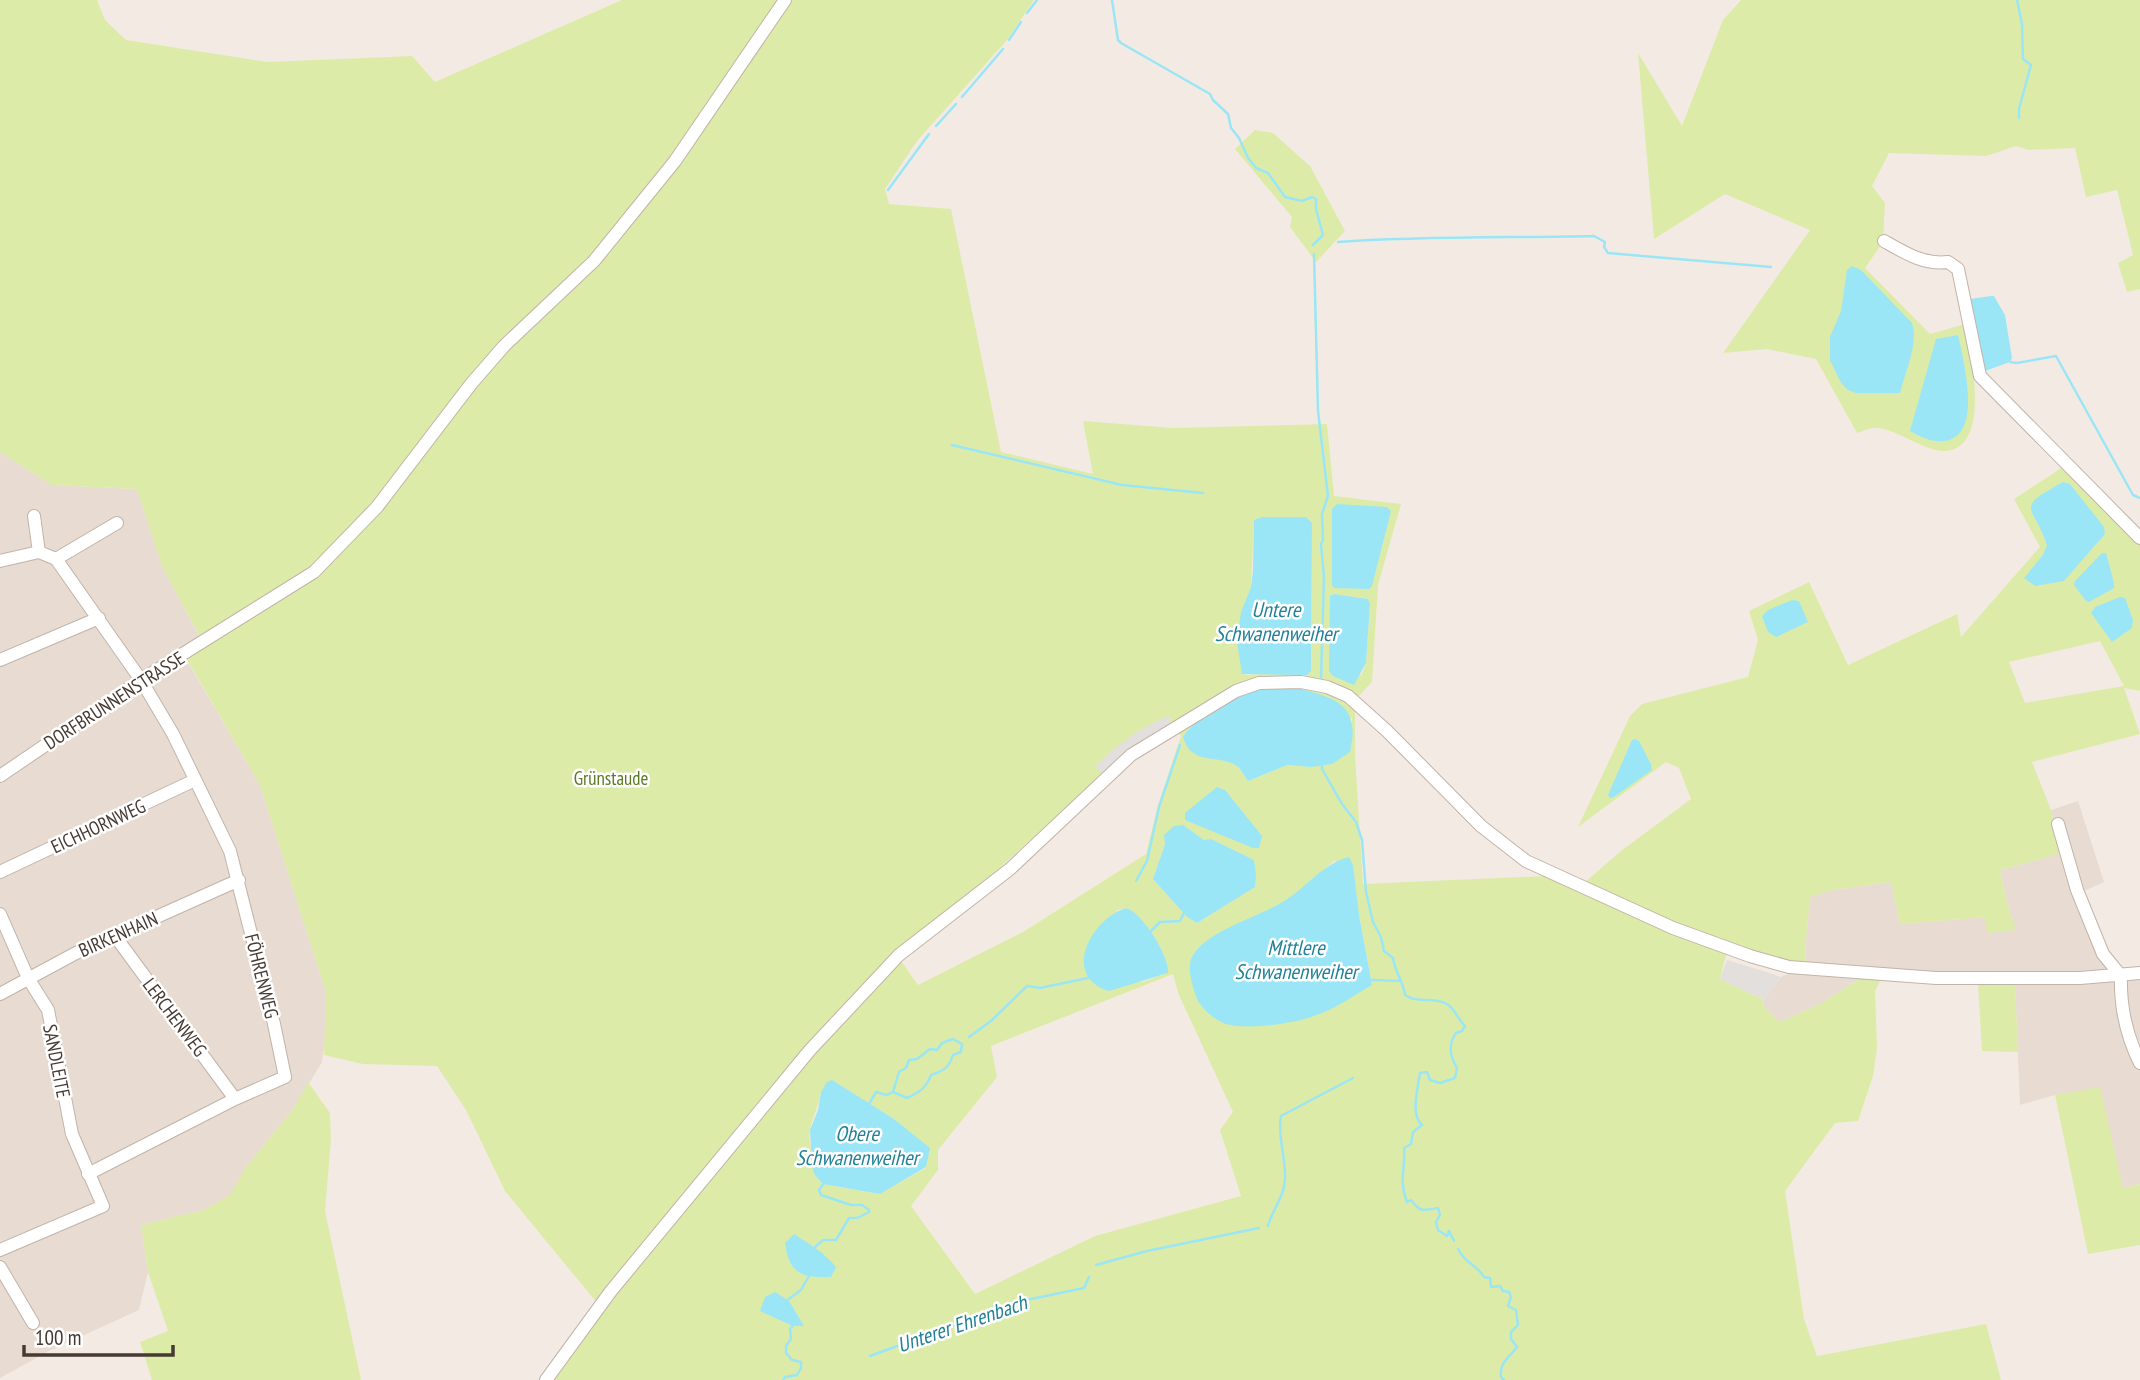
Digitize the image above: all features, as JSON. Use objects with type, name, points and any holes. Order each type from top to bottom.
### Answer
[{"type":"street","name":"DORFBRUNNENSTRASSE","points":[[0,776],[141,680],[314,572],[377,507],[471,384],[504,346],[594,261],[675,161],[785,0]]},
{"type":"street","points":[[1884,242],[1933,264],[1948,262],[1958,269],[1980,376],[2140,538]]},
{"type":"street","points":[[34,516],[39,552]]},
{"type":"street","points":[[0,561],[39,552],[56,559],[117,523]]},
{"type":"street","name":"FÖHRENWEG","points":[[56,559],[141,680],[173,734],[230,851],[285,1077],[235,1099],[88,1174]]},
{"type":"street","points":[[0,660],[99,618]]},
{"type":"street","points":[[546,1380],[611,1292],[794,1069],[899,955],[1010,869],[1131,755],[1236,691],[1259,683],[1301,682],[1326,687],[1348,696],[1387,731],[1481,826],[1526,861],[1673,928],[1750,956],[1789,967],[1936,978],[2080,978],[2140,974]]},
{"type":"street","name":"EICHHORNWEG","points":[[0,872],[195,780]]},
{"type":"street","points":[[2058,824],[2077,890],[2103,954],[2121,976],[2120,998],[2125,1026],[2140,1063]]},
{"type":"street","name":"BIRKENHAIN","points":[[0,994],[75,953],[239,880]]},
{"type":"street","name":"SANDLEITE","points":[[0,1250],[103,1206],[72,1134],[48,1010],[28,978],[1,917]]},
{"type":"street","name":"LERCHENWEG","points":[[115,936],[235,1099]]},
{"type":"street","points":[[0,1267],[33,1323]]},
{"type":"shaded area","points":[[0,452],[52,485],[137,489],[162,565],[200,638],[182,652],[260,785],[326,992],[322,1062],[294,1108],[246,1167],[231,1195],[204,1210],[141,1225],[148,1272],[139,1310],[49,1351],[0,1378]]},
{"type":"shaded area","points":[[1169,715],[1168,728],[1103,775],[1095,766],[1138,731]]},
{"type":"shaded area","points":[[2078,801],[2104,882],[2082,892],[2105,952],[2122,973],[2140,970],[2140,1184],[2123,1188],[2055,1095],[2020,1105],[2015,984],[1865,975],[1822,1003],[1780,1022],[1763,1007],[1764,1000],[1781,977],[1807,965],[1805,951],[1810,897],[1831,890],[1891,882],[1900,924],[1985,917],[2014,920],[2010,916],[2000,870],[2062,853],[2051,810]]},
{"type":"shaded area","points":[[1727,960],[1781,977],[1764,1000],[1720,979]]},
{"type":"green space","name":"Grünstaude","points":[[0,0],[97,0],[105,20],[126,40],[267,62],[412,56],[435,82],[622,0],[1034,0],[1007,40],[917,141],[885,189],[889,204],[951,209],[1001,452],[1093,474],[1083,421],[1173,428],[1327,424],[1334,496],[1401,504],[1378,585],[1372,682],[1355,700],[1355,755],[1363,884],[1545,876],[1727,951],[1720,979],[1764,1000],[1763,1007],[1780,1022],[1822,1003],[1865,975],[1882,976],[1875,992],[1877,1048],[1873,1076],[1858,1121],[1835,1123],[1785,1191],[1804,1319],[1817,1356],[1986,1324],[2001,1380],[545,1380],[598,1304],[505,1191],[466,1110],[437,1066],[363,1064],[324,1055],[326,992],[260,785],[182,651],[200,637],[162,566],[137,489],[52,485],[0,452]],"holes":[[[1254,520],[1312,523],[1311,671],[1245,675],[1241,612],[1251,587]],[[1334,594],[1368,599],[1370,603],[1366,663],[1361,676]],[[1217,708],[1352,718],[1352,745],[1311,767],[1287,765],[1248,781],[1238,766],[1190,726]],[[1172,726],[1181,736],[1158,805],[1146,854],[1023,932],[918,985],[899,958],[1103,775]],[[1182,825],[1204,840],[1211,840],[1253,860],[1254,887],[1197,923],[1187,917],[1153,879],[1165,844]],[[1335,860],[1359,915],[1372,985],[1192,956],[1223,932],[1287,900]],[[1126,908],[1140,918],[1154,936],[1164,957],[1167,973],[1143,982],[1135,982],[1086,947],[1118,910]],[[1173,974],[1179,995],[1233,1112],[1220,1130],[1241,1196],[1095,1236],[975,1294],[911,1206],[938,1170],[938,1150],[997,1077],[991,1046]],[[821,1092],[869,1104],[894,1119],[926,1168],[879,1194],[823,1184],[809,1136]]]},
{"type":"green space","points":[[1741,0],[2140,0],[2140,289],[2127,292],[2118,263],[2133,255],[2117,190],[2086,197],[2075,148],[2029,150],[2016,146],[1986,156],[1889,153],[1872,186],[1885,203],[1883,242],[1865,268],[1930,334],[1965,324],[1975,398],[1974,418],[1968,435],[1959,447],[1936,450],[1885,429],[1869,429],[1857,433],[1816,359],[1767,349],[1723,353],[1810,230],[1725,194],[1654,239],[1638,53],[1682,126],[1723,20]]},
{"type":"green space","points":[[1255,130],[1273,133],[1310,166],[1345,231],[1316,262],[1290,227],[1292,217],[1235,149]]},
{"type":"green space","points":[[2063,467],[2140,531],[2140,691],[2124,688],[2140,734],[2032,762],[2051,810],[2062,853],[2000,870],[2015,930],[1987,933],[1985,917],[1900,924],[1891,882],[1831,890],[1810,897],[1805,951],[1807,965],[1786,963],[1675,924],[1584,883],[1621,851],[1691,799],[1679,768],[1666,762],[1578,827],[1630,716],[1642,704],[1748,677],[1758,640],[1749,611],[1809,582],[1848,665],[1957,614],[1961,637],[2040,547],[2014,499]],"holes":[[[2100,641],[2124,686],[2025,703],[2009,662]]]},
{"type":"green space","points":[[1978,983],[2015,984],[2018,1052],[1982,1051]]},
{"type":"green space","points":[[308,1082],[330,1113],[331,1139],[325,1211],[361,1380],[152,1380],[140,1342],[168,1331],[148,1272],[141,1225],[204,1210],[230,1195],[246,1167],[294,1108]]},
{"type":"green space","points":[[2100,1087],[2123,1188],[2140,1184],[2140,1245],[2088,1254],[2055,1095]]},
{"type":"water","points":[[1852,266],[1861,270],[1912,323],[1913,348],[1900,393],[1856,393],[1848,390],[1841,383],[1830,360],[1830,337],[1841,311],[1847,270]]},
{"type":"water","points":[[1994,296],[2005,315],[2012,358],[2010,362],[1985,371],[1970,299]]},
{"type":"water","points":[[1958,335],[1967,384],[1966,420],[1960,433],[1948,440],[1930,440],[1910,431],[1936,339]]},
{"type":"water","points":[[2063,482],[2070,484],[2104,527],[2105,534],[2064,581],[2035,586],[2024,578],[2043,555],[2047,545],[2033,514],[2032,503]]},
{"type":"water","name":"Untere Schwanenweiher","points":[[1337,504],[1387,507],[1391,511],[1369,589],[1334,588],[1332,585],[1332,509]]},
{"type":"water","name":"Untere Schwanenweiher","points":[[1262,517],[1306,517],[1312,523],[1311,671],[1307,675],[1242,674],[1237,642],[1241,612],[1251,587],[1254,520]]},
{"type":"water","points":[[2102,553],[2106,553],[2114,588],[2089,602],[2074,585],[2075,581]]},
{"type":"water","name":"Untere Schwanenweiher","points":[[1334,594],[1368,599],[1370,603],[1366,663],[1354,685],[1333,676],[1329,671],[1330,596]]},
{"type":"water","points":[[2120,597],[2125,598],[2133,620],[2132,628],[2112,642],[2091,613],[2095,607]]},
{"type":"water","points":[[1792,600],[1799,601],[1808,622],[1776,637],[1768,632],[1762,616],[1768,610]]},
{"type":"water","points":[[1292,687],[1320,694],[1341,705],[1352,722],[1350,752],[1332,764],[1311,767],[1287,765],[1248,781],[1237,766],[1199,756],[1187,746],[1183,737],[1188,730],[1228,701],[1258,689]]},
{"type":"water","points":[[1632,740],[1639,741],[1652,770],[1610,798],[1608,795]]},
{"type":"water","points":[[1217,787],[1225,790],[1262,836],[1259,848],[1253,848],[1185,820],[1185,813]]},
{"type":"water","name":"Mittlere Schwanenweiher","points":[[1183,825],[1204,840],[1211,839],[1254,860],[1255,887],[1197,923],[1187,917],[1153,879],[1165,844],[1164,835],[1174,826]]},
{"type":"water","name":"Mittlere Schwanenweiher","points":[[1349,857],[1353,865],[1372,985],[1319,1014],[1280,1024],[1235,1026],[1226,1024],[1208,1013],[1198,1000],[1190,976],[1191,959],[1200,946],[1220,932],[1288,899],[1330,865]]},
{"type":"water","points":[[1126,908],[1140,918],[1154,936],[1165,957],[1168,973],[1109,991],[1094,984],[1086,973],[1086,948],[1102,923]]},
{"type":"water","name":"Obere Schwanenweiher","points":[[832,1080],[894,1119],[930,1148],[926,1167],[880,1194],[823,1184],[814,1174],[810,1130],[818,1110],[821,1092],[827,1082]]},
{"type":"water","points":[[794,1234],[836,1267],[831,1277],[805,1275],[794,1268],[785,1243]]},
{"type":"water","points":[[775,1292],[789,1301],[804,1326],[793,1326],[760,1311],[765,1297]]},
{"type":"waterway","points":[[1027,13],[1037,0]]},
{"type":"waterway","points":[[1112,0],[1118,40],[1121,43],[1210,94],[1228,114],[1231,128],[1248,158],[1256,168],[1268,173],[1285,197],[1302,201],[1312,197],[1316,199],[1323,235],[1313,245]]},
{"type":"waterway","points":[[2017,0],[2022,24],[2023,59],[2031,65],[2019,118]]},
{"type":"waterway","points":[[1009,40],[1021,22]]},
{"type":"waterway","points":[[962,97],[1003,49]]},
{"type":"waterway","points":[[936,126],[956,104]]},
{"type":"waterway","points":[[888,190],[929,134]]},
{"type":"waterway","points":[[1338,242],[1594,236],[1605,242],[1604,247],[1608,253],[1771,267]]},
{"type":"waterway","points":[[1314,254],[1318,411],[1328,496],[1322,514],[1324,577],[1321,679]]},
{"type":"waterway","points":[[2010,362],[2056,356],[2133,495],[2140,498]]},
{"type":"waterway","points":[[952,445],[1122,485],[1203,493]]},
{"type":"waterway","points":[[1136,881],[1147,861],[1159,807],[1180,745]]},
{"type":"waterway","points":[[1322,766],[1342,804],[1356,822],[1362,840],[1366,892],[1373,922],[1381,937],[1384,951],[1393,958],[1405,995],[1447,1004],[1465,1026],[1462,1031],[1456,1033],[1451,1046],[1451,1055],[1457,1068],[1455,1078],[1440,1083],[1430,1080],[1427,1072],[1420,1073],[1416,1115],[1422,1125],[1413,1132],[1411,1144],[1404,1148],[1403,1180],[1407,1202],[1411,1200],[1422,1210],[1438,1208],[1438,1230],[1447,1236],[1449,1231],[1454,1241]]},
{"type":"waterway","points":[[1150,932],[1160,922],[1180,921],[1184,913]]},
{"type":"waterway","points":[[969,1037],[991,1021],[1027,986],[1040,988],[1088,978]]},
{"type":"waterway","points":[[1372,980],[1401,981]]},
{"type":"waterway","points":[[869,1104],[876,1092],[887,1095],[893,1092],[899,1072],[906,1068],[909,1060],[917,1059],[930,1049],[937,1050],[942,1043],[953,1039],[962,1044],[961,1052],[953,1055],[945,1068],[931,1075],[919,1092],[907,1098],[893,1092]]},
{"type":"waterway","points":[[1268,1226],[1284,1185],[1281,1116],[1353,1078]]},
{"type":"waterway","points":[[813,1249],[823,1240],[836,1240],[849,1218],[857,1218],[869,1212],[862,1205],[851,1205],[821,1195],[819,1190],[824,1183]]},
{"type":"waterway","name":"Unterer Ehrenbach","points":[[1096,1265],[1147,1251],[1259,1228]]},
{"type":"waterway","points":[[1458,1249],[1484,1277],[1490,1278],[1491,1287],[1500,1286],[1503,1291],[1509,1292],[1511,1297],[1508,1306],[1516,1310],[1518,1325],[1511,1332],[1511,1339],[1517,1347],[1502,1367],[1501,1377],[1504,1380]]},
{"type":"waterway","points":[[786,1301],[801,1290],[809,1276]]},
{"type":"waterway","name":"Unterer Ehrenbach","points":[[870,1356],[1017,1302],[1084,1288],[1089,1277]]},
{"type":"waterway","points":[[783,1380],[785,1377],[797,1375],[801,1368],[801,1362],[792,1360],[786,1353],[786,1346],[791,1339],[791,1324]]}]
